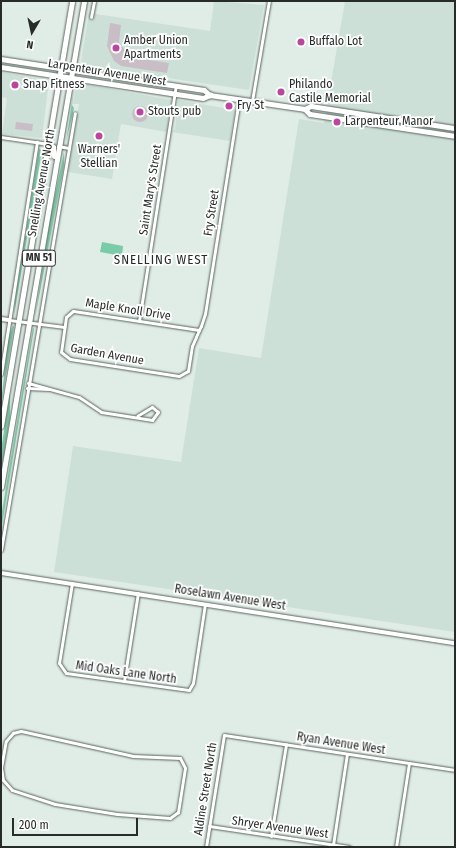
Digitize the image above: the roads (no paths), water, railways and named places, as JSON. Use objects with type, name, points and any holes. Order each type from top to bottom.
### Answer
[{"type":"main road","name":"Snelling Avenue North","points":[[1,426],[72,1]]},
{"type":"main road","name":"Snelling Avenue North","points":[[1,487],[55,163],[84,1]]},
{"type":"main road","name":"Larpenteur Avenue West","points":[[1,59],[204,90],[210,95]]},
{"type":"main road","name":"Larpenteur Avenue West","points":[[1,67],[203,98],[210,95],[305,109],[311,106],[455,128]]},
{"type":"main road","name":"Larpenteur Avenue West","points":[[305,109],[310,114],[455,136]]},
{"type":"main road","points":[[431,132],[432,124]]},
{"type":"main road","points":[[48,144],[53,147],[55,163]]},
{"type":"street","points":[[91,17],[94,1]]},
{"type":"street","points":[[252,101],[269,1]]},
{"type":"street","name":"Saint Mary's Street","points":[[139,321],[176,86]]},
{"type":"street","name":"Fry Street","points":[[185,374],[207,304],[239,99]]},
{"type":"street","points":[[1,550],[38,323],[75,113]]},
{"type":"street","points":[[1,137],[48,144]]},
{"type":"street","points":[[1,374],[37,142]]},
{"type":"street","points":[[58,146],[69,148]]},
{"type":"street","name":"Maple Knoll Drive","points":[[64,327],[68,315],[73,311],[199,330]]},
{"type":"street","points":[[1,319],[9,320]]},
{"type":"street","name":"Garden Avenue","points":[[9,320],[19,320],[64,327],[61,352],[67,358],[185,374]]},
{"type":"street","points":[[28,383],[78,397],[101,412],[137,416],[152,420],[158,412],[152,407],[137,416]]},
{"type":"street","points":[[27,388],[48,389]]},
{"type":"street","name":"Roselawn Avenue West","points":[[1,573],[455,643]]},
{"type":"street","name":"Mid Oaks Lane North","points":[[72,583],[60,667],[66,673],[185,690],[192,688],[205,604]]},
{"type":"street","points":[[124,681],[138,593]]},
{"type":"street","points":[[21,731],[133,756],[178,757],[185,766],[181,800],[176,814],[167,818],[117,814],[54,804],[9,788],[2,776],[2,757],[9,737],[21,731]]},
{"type":"street","name":"Ryan Avenue West","points":[[224,735],[455,770]]},
{"type":"street","name":"Aldine Street North","points":[[206,847],[224,735]]},
{"type":"street","points":[[271,836],[286,744]]},
{"type":"street","points":[[333,845],[348,754]]},
{"type":"street","points":[[396,847],[409,763]]},
{"type":"street","name":"Shryer Avenue West","points":[[210,826],[349,847]]},
{"type":"place","name":"Buffalo Lot","points":[[301,42]]},
{"type":"place","name":"Amber Union Apartments","points":[[116,48]]},
{"type":"place","name":"Snap Fitness","points":[[15,85]]},
{"type":"place","name":"Philando Castile Memorial","points":[[281,92]]},
{"type":"place","name":"Fry St","points":[[229,106]]},
{"type":"place","name":"Stouts pub","points":[[140,112]]},
{"type":"place","name":"Larpenteur Manor","points":[[337,122]]},
{"type":"place","name":"Warners' Stellian","points":[[99,136]]},
{"type":"district","name":"SNELLING WEST","points":[[161,260]]}]
